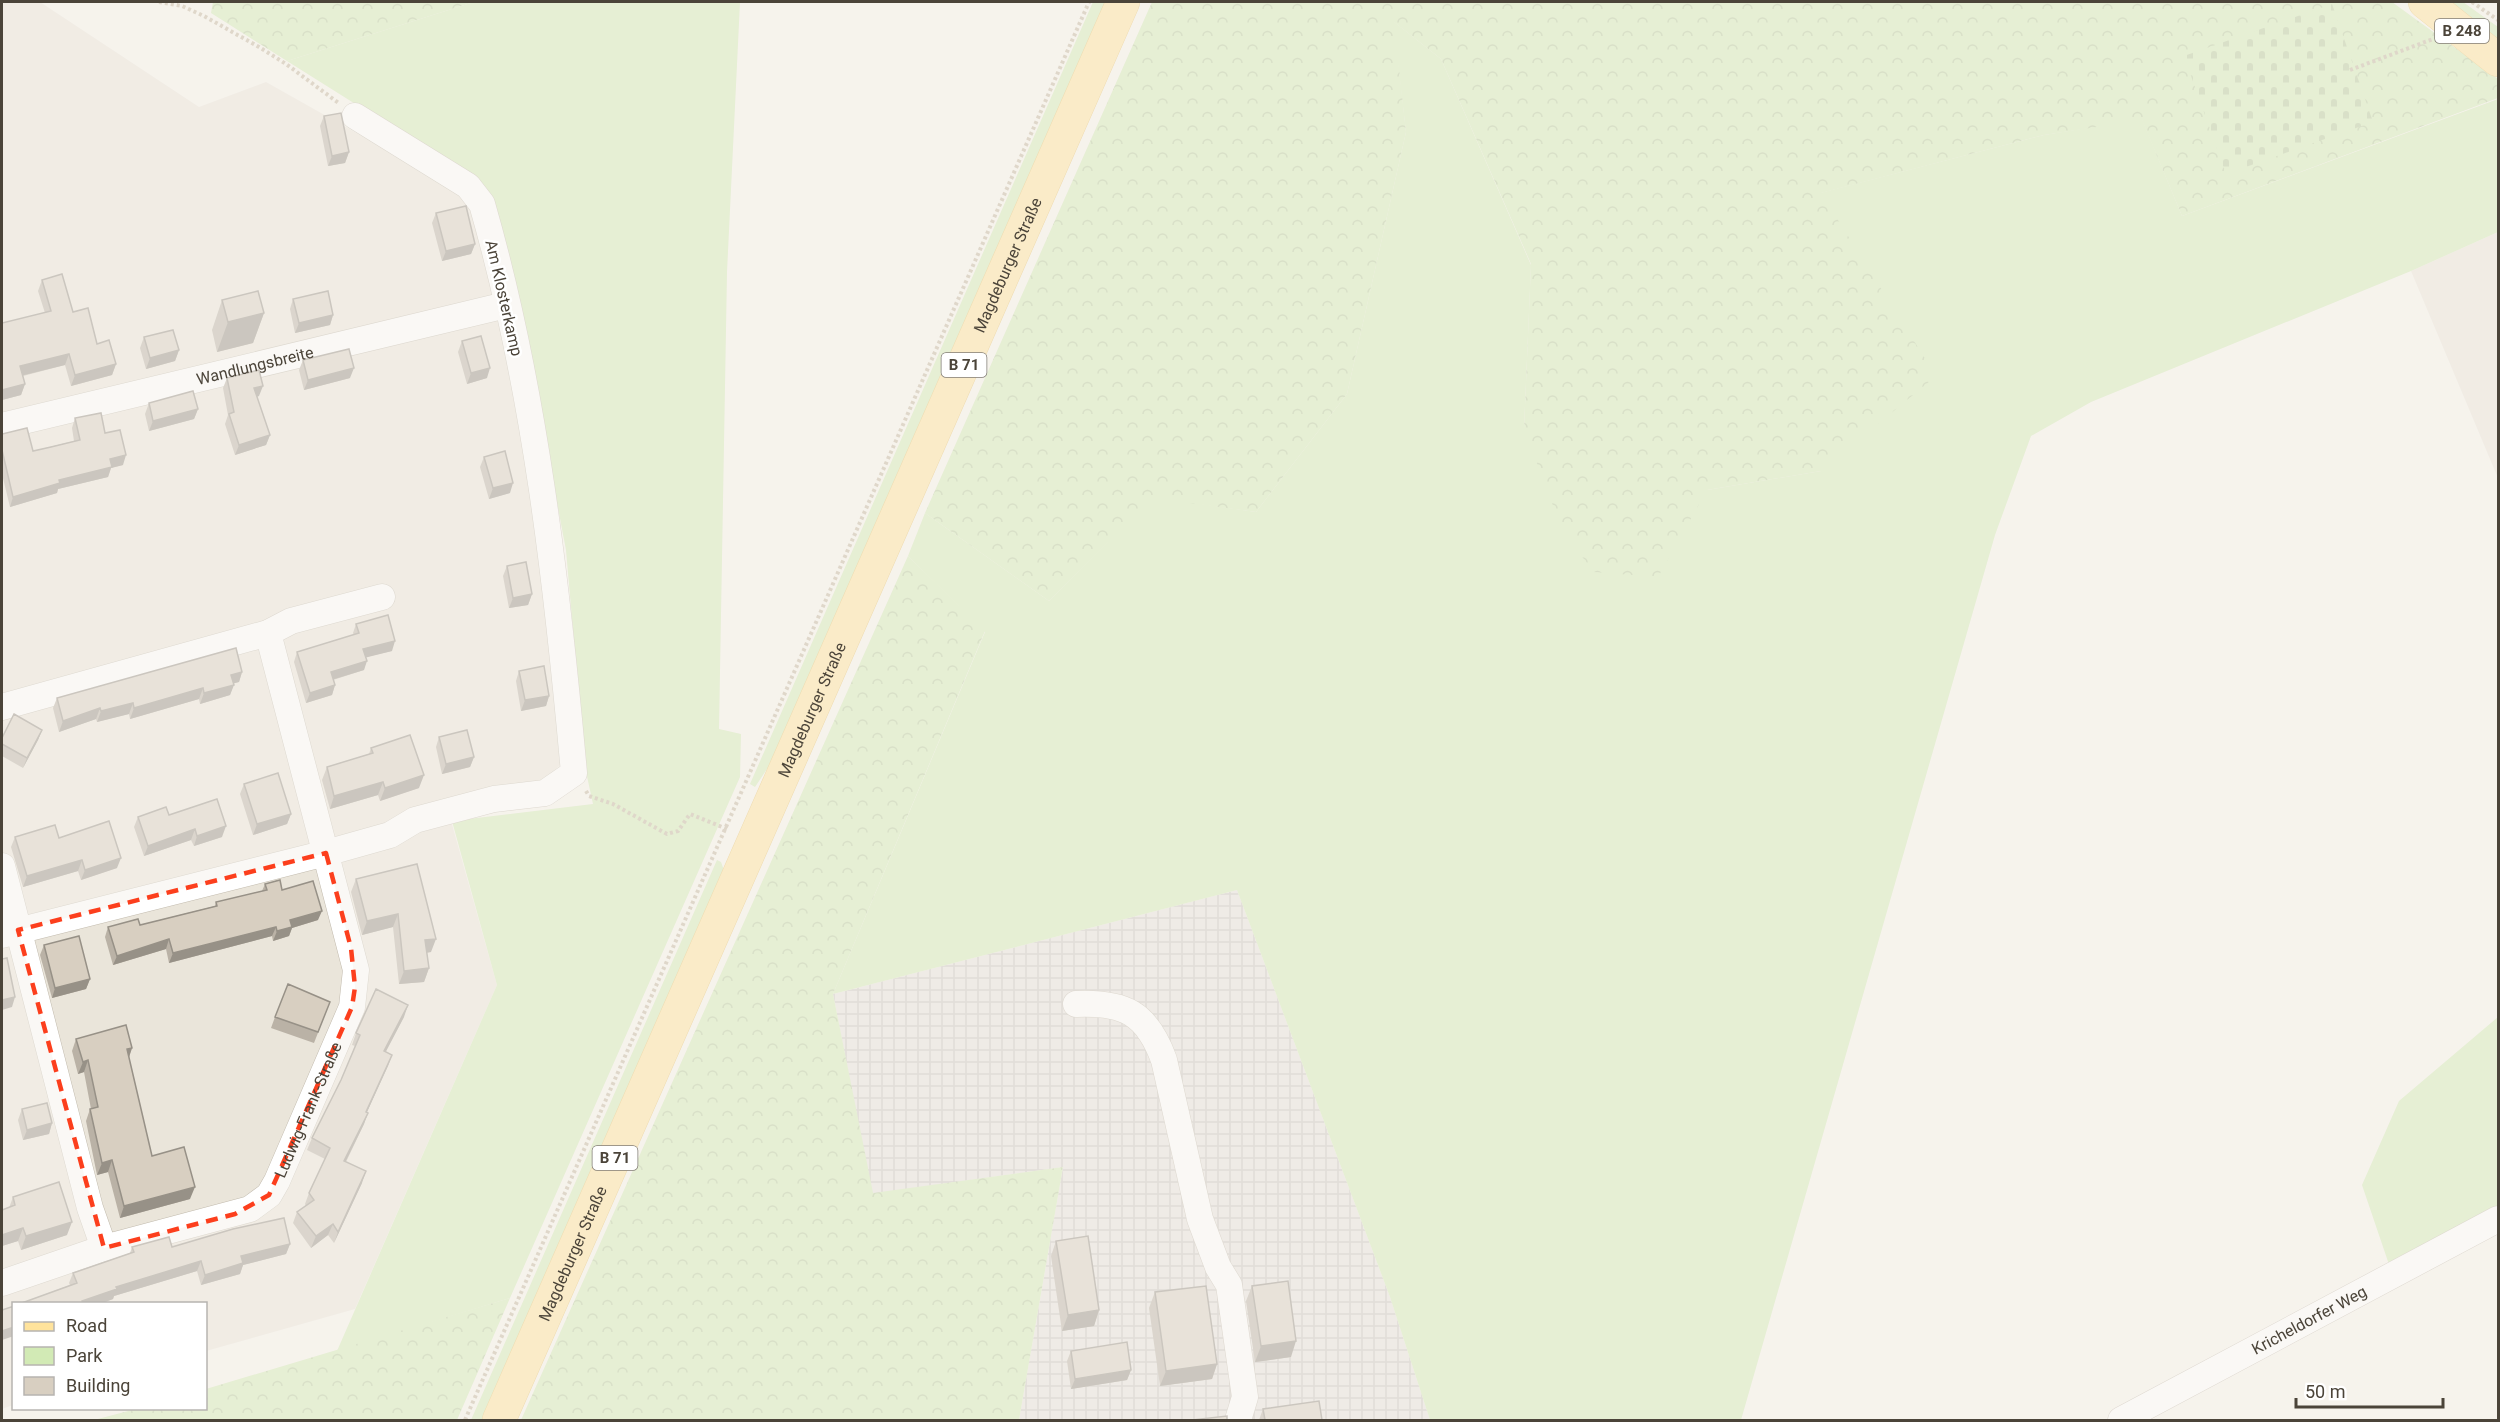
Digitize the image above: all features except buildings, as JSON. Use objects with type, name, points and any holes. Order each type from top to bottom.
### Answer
[{"type":"main road","name":"Magdeburger Straße","points":[[499,1420],[1123,2]]},
{"type":"main road","name":"B 248","points":[[2425,2],[2461,12],[2499,60]]},
{"type":"street","name":"Am Klosterkamp","points":[[355,116],[476,193],[486,219],[527,405],[559,608],[574,773]]},
{"type":"street","name":"Wandlungsbreite","points":[[2,426],[506,305]]},
{"type":"street","points":[[2,707],[268,633],[291,621],[382,597]]},
{"type":"street","name":"Ludwig-Frank-Straße","points":[[2,1283],[104,1248],[235,1215],[250,1209],[269,1195],[352,1006],[356,970],[268,633]]},
{"type":"street","points":[[10,933],[326,853],[390,835],[415,820],[494,799],[545,793],[574,773]]},
{"type":"street","points":[[2,866],[10,933],[90,1208],[104,1248]]},
{"type":"street","points":[[1076,1004],[1099,1003],[1124,1008],[1145,1022],[1157,1040],[1164,1060],[1200,1219],[1218,1267],[1229,1285],[1245,1397],[1238,1420]]},
{"type":"street","name":"Kricheldorfer Weg","points":[[2121,1420],[2499,1219]]},
{"type":"path","points":[[159,2],[182,6],[258,47],[286,64],[355,116]]},
{"type":"path","points":[[465,1420],[1089,2]]},
{"type":"path","points":[[2350,70],[2433,39],[2461,12],[2499,20]]},
{"type":"path","points":[[574,773],[589,796],[613,804],[667,834],[678,831],[690,814],[727,829]]},
{"type":"highlighted area","points":[[326,853],[351,948],[355,987],[352,1007],[269,1195],[235,1214],[104,1248],[18,930]]},
{"type":"shaded area","points":[[2,2],[40,2],[199,107],[266,82],[470,197],[501,328],[545,572],[560,765],[546,779],[446,803],[497,985],[355,1309],[207,1351],[207,1302],[12,1302],[12,1405],[2,1409]]},
{"type":"shaded area","points":[[2498,232],[2498,478],[2411,271]]},
{"type":"shaded area","points":[[1237,890],[1390,1297],[1430,1420],[1019,1420],[1063,1167],[872,1194],[833,994]]},
{"type":"green space","points":[[213,2],[474,2],[287,61],[211,13]]},
{"type":"green space","points":[[474,2],[740,2],[727,272],[719,729],[741,734],[740,777],[510,1298],[337,1351],[497,985],[452,821],[593,804],[585,767],[566,550],[538,403],[473,178],[287,61]]},
{"type":"green space","points":[[1093,2],[1107,2],[787,739],[755,787],[750,784]]},
{"type":"green space","points":[[1152,2],[2392,2],[2498,79],[2498,98],[2182,216],[2142,120],[2044,135],[1821,193],[1936,376],[1821,471],[1707,490],[1658,577],[1594,572],[1563,532],[1524,429],[1531,264],[1441,59],[1394,22],[1406,132],[1347,394],[1256,512],[1153,498],[1049,601],[925,513]]},
{"type":"green space","points":[[2442,2],[2463,2],[2498,27],[2498,46]]},
{"type":"green space","points":[[2332,4],[2373,122],[2226,174],[2184,56]]},
{"type":"green space","points":[[1393,21],[1441,59],[1531,265],[1524,429],[1707,490],[1821,471],[1820,193],[2044,135],[2142,119],[2182,216],[2498,99],[2498,232],[2411,271],[2091,402],[2031,436],[1995,535],[1741,1420],[1430,1420],[1390,1297],[1237,890],[833,994],[985,632],[908,556],[925,513],[1049,601],[1153,497],[1256,512],[1347,394],[1406,132]]},
{"type":"green space","points":[[908,556],[985,631],[833,994],[873,1193],[1063,1167],[1019,1420],[521,1420]]},
{"type":"green space","points":[[717,860],[721,862],[726,876],[486,1420],[471,1420]]},
{"type":"green space","points":[[2498,1017],[2498,1227],[2397,1288],[2362,1185],[2399,1101]]},
{"type":"green space","points":[[510,1298],[457,1420],[94,1420],[132,1410],[207,1410],[207,1389]]}]
